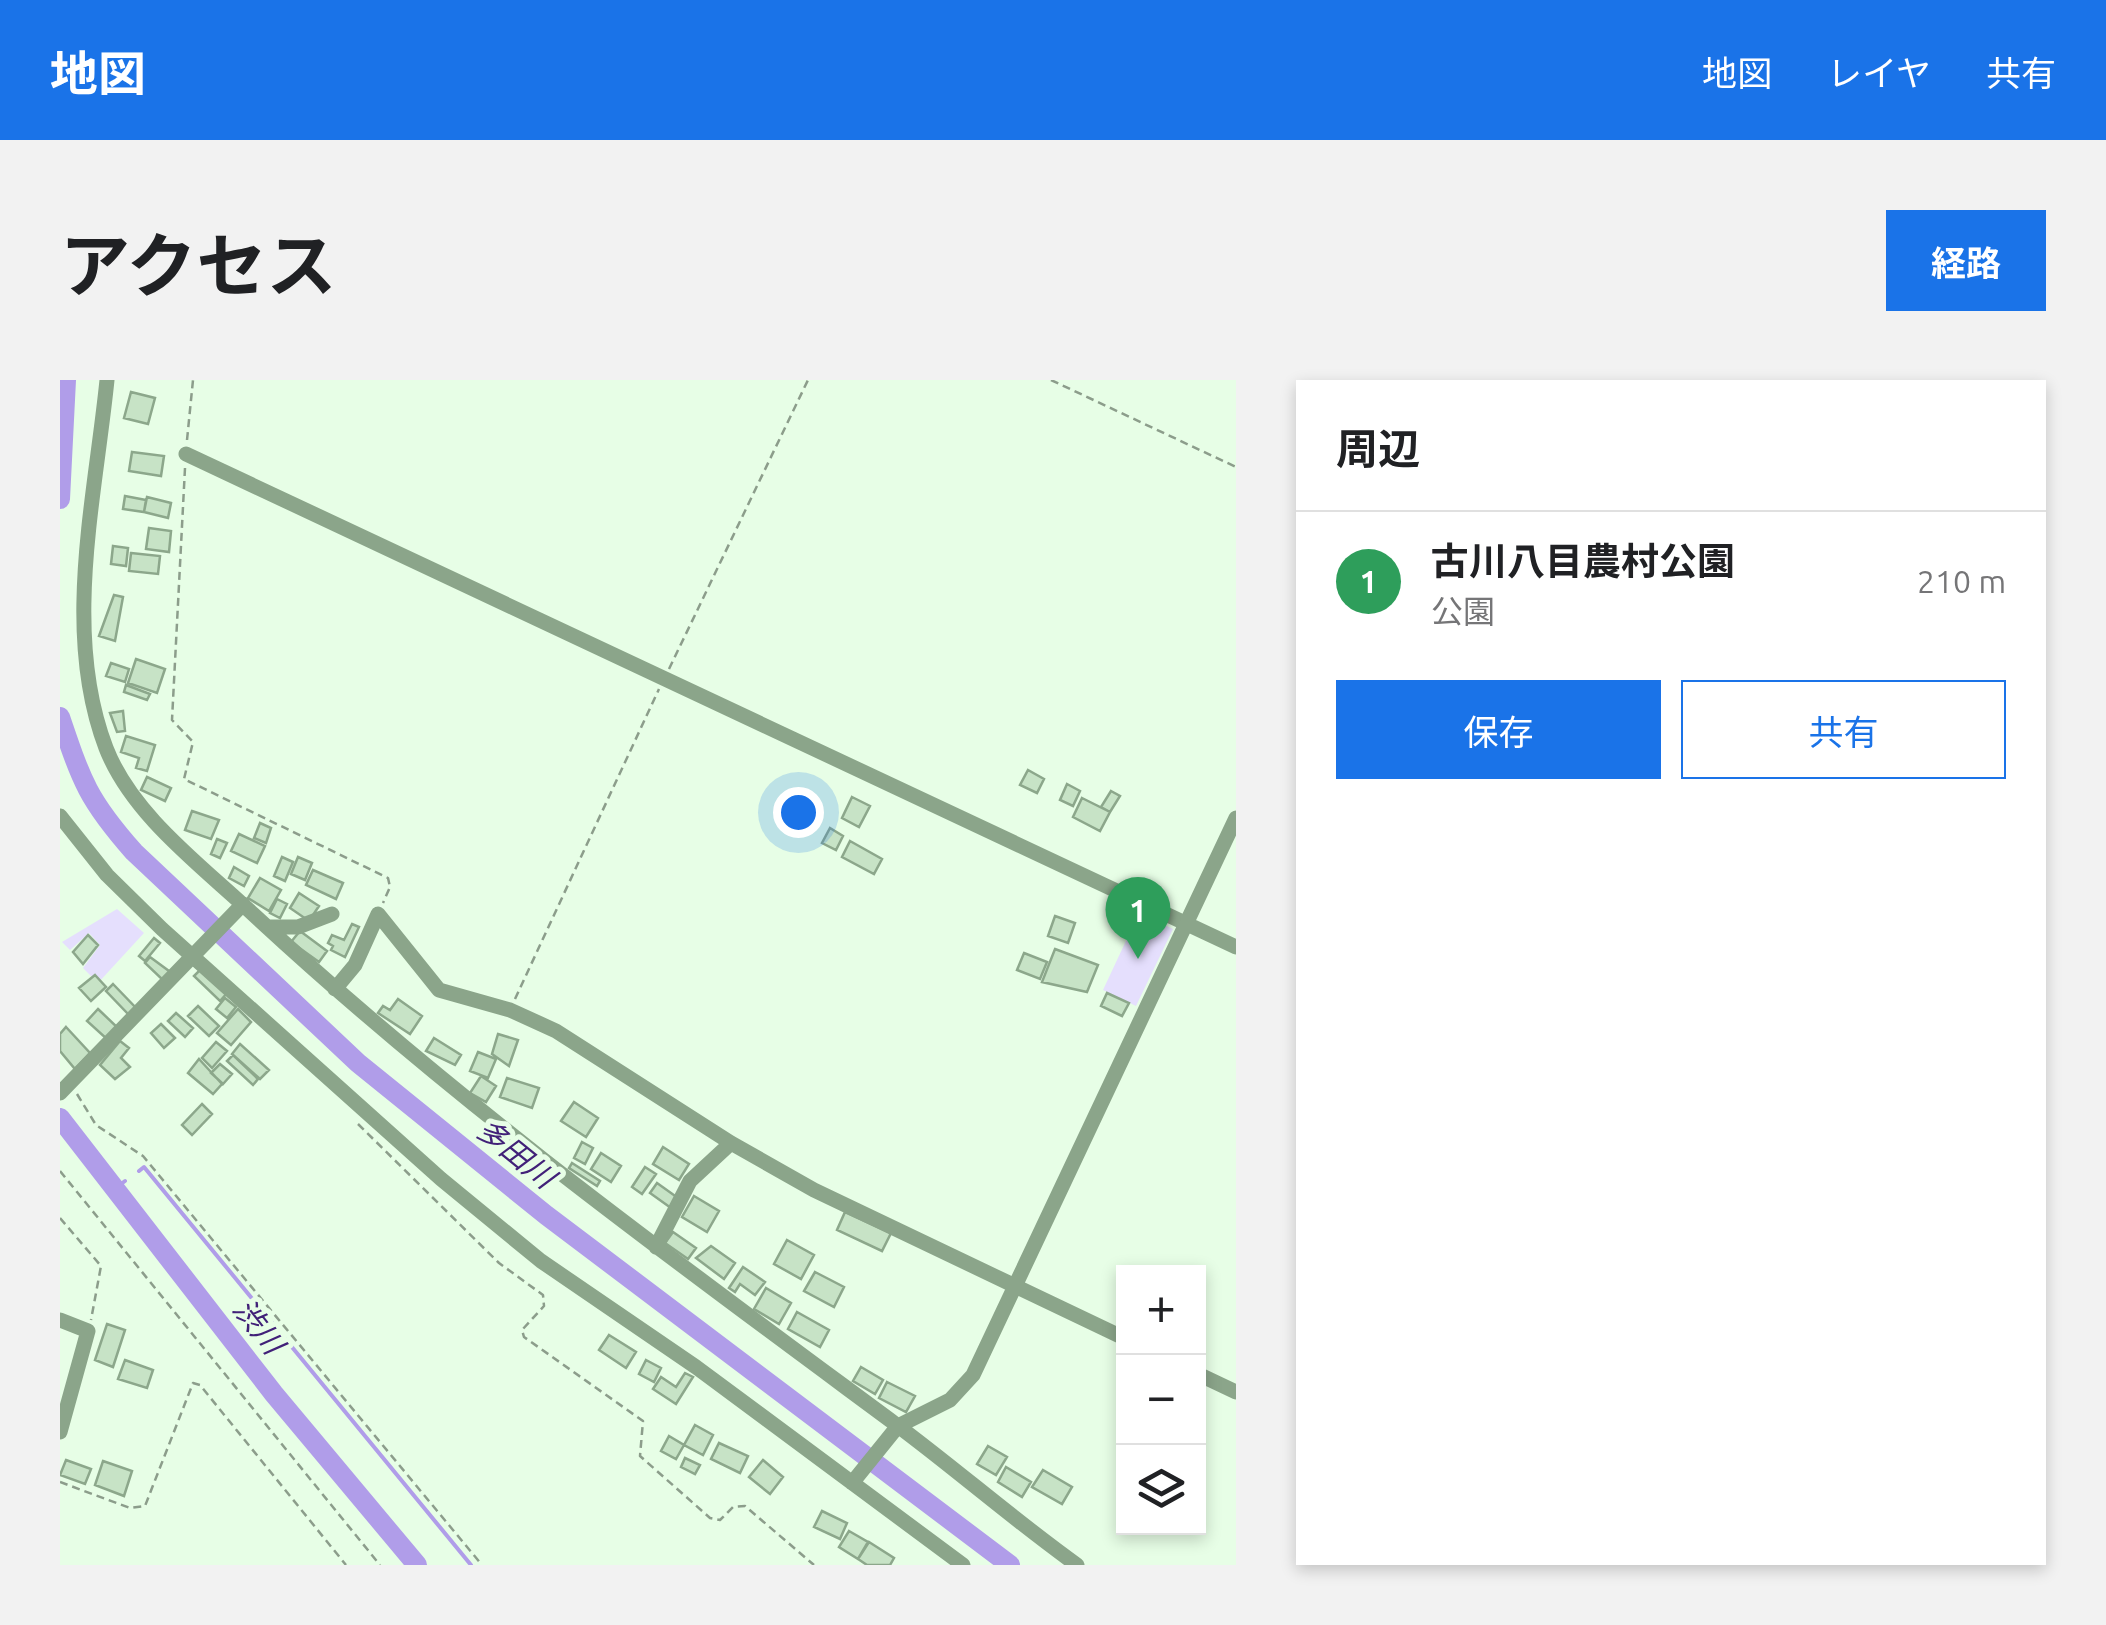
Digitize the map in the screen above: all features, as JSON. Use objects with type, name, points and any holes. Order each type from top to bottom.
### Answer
[{"type":"street","points":[[106,380],[84,619],[88,686],[119,776],[146,811],[239,907],[335,989],[656,1247],[1077,1565]]},
{"type":"street","points":[[186,454],[1236,947]]},
{"type":"street","points":[[60,816],[107,874],[441,1179],[541,1262],[854,1480],[963,1565]]},
{"type":"street","points":[[854,1480],[895,1428],[965,1388],[1236,818]]},
{"type":"street","points":[[66,1088],[239,907]]},
{"type":"street","points":[[267,927],[298,927],[332,914]]},
{"type":"street","points":[[335,989],[354,965],[378,914],[439,990],[510,1010],[556,1031],[731,1143],[814,1190],[1116,1334]]},
{"type":"street","points":[[656,1247],[690,1181],[731,1143]]},
{"type":"street","points":[[60,1320],[88,1331],[60,1432]]},
{"type":"street","points":[[1206,1378],[1236,1392]]},
{"type":"path","points":[[193,380],[172,720],[193,742],[184,779],[388,878],[390,887],[378,914]]},
{"type":"path","points":[[510,1010],[808,380]]},
{"type":"path","points":[[1051,380],[1236,468]]},
{"type":"path","points":[[66,1088],[106,1133],[144,1156],[482,1565]]},
{"type":"path","points":[[356,1119],[364,1134],[499,1263],[543,1295],[544,1306],[522,1330],[524,1337],[644,1421],[640,1456],[710,1518],[720,1520],[733,1507],[745,1506],[814,1565]]},
{"type":"path","points":[[60,1171],[380,1565]]},
{"type":"path","points":[[60,1218],[101,1266],[88,1331]]},
{"type":"path","points":[[60,1482],[130,1508],[144,1506],[193,1383],[200,1385],[346,1565]]},
{"type":"shaded area","points":[[117,909],[144,933],[98,983],[83,968],[100,945],[89,933],[70,950],[62,942]]},
{"type":"shaded area","points":[[1139,913],[1173,929],[1136,1006],[1103,990]]},
{"type":"building","points":[[131,392],[155,398],[148,424],[124,418]]},
{"type":"building","points":[[132,452],[164,456],[161,476],[129,471]]},
{"type":"building","points":[[125,496],[146,500],[144,512],[123,509]]},
{"type":"building","points":[[147,497],[171,503],[168,518],[144,512]]},
{"type":"building","points":[[149,528],[171,531],[169,552],[146,549]]},
{"type":"building","points":[[113,546],[128,548],[126,566],[111,564]]},
{"type":"building","points":[[131,553],[160,556],[158,574],[129,571]]},
{"type":"building","points":[[114,595],[123,597],[115,641],[99,636]]},
{"type":"building","points":[[136,659],[165,669],[157,693],[128,683]]},
{"type":"building","points":[[111,663],[129,669],[125,682],[106,676]]},
{"type":"building","points":[[126,685],[150,694],[147,700],[124,692]]},
{"type":"building","points":[[123,711],[125,731],[117,732],[110,713]]},
{"type":"building","points":[[126,736],[155,745],[147,771],[136,768],[139,758],[121,752]]},
{"type":"building","points":[[1028,770],[1044,779],[1037,793],[1020,785]]},
{"type":"building","points":[[147,777],[171,788],[165,801],[141,790]]},
{"type":"building","points":[[1067,784],[1080,791],[1073,806],[1060,800]]},
{"type":"building","points":[[1111,791],[1120,796],[1110,812],[1101,807]]},
{"type":"building","points":[[852,797],[870,806],[859,827],[842,818]]},
{"type":"building","points":[[1082,798],[1110,812],[1100,831],[1073,817]]},
{"type":"building","points":[[192,811],[219,820],[211,839],[185,830]]},
{"type":"building","points":[[260,823],[271,828],[266,843],[254,838]]},
{"type":"building","points":[[830,828],[843,836],[836,850],[822,843]]},
{"type":"building","points":[[239,834],[265,846],[257,863],[231,851]]},
{"type":"building","points":[[217,839],[227,843],[220,858],[211,854]]},
{"type":"building","points":[[850,841],[882,859],[874,874],[842,857]]},
{"type":"building","points":[[282,857],[293,862],[285,881],[274,876]]},
{"type":"building","points":[[298,857],[312,863],[305,880],[291,874]]},
{"type":"building","points":[[234,867],[249,876],[244,886],[229,878]]},
{"type":"building","points":[[313,870],[343,883],[336,899],[306,885]]},
{"type":"building","points":[[260,878],[281,890],[269,911],[248,898]]},
{"type":"building","points":[[299,893],[319,906],[309,921],[290,908]]},
{"type":"building","points":[[277,899],[287,904],[280,918],[270,913]]},
{"type":"building","points":[[1055,916],[1075,923],[1068,943],[1048,936]]},
{"type":"building","points":[[352,924],[359,927],[345,957],[331,950],[333,946],[328,943],[332,935],[344,940]]},
{"type":"building","points":[[300,931],[327,951],[319,962],[291,942]]},
{"type":"building","points":[[88,935],[98,945],[83,964],[73,952]]},
{"type":"building","points":[[154,938],[160,943],[145,961],[139,956]]},
{"type":"building","points":[[1055,949],[1098,965],[1087,992],[1042,982]]},
{"type":"building","points":[[1024,953],[1047,962],[1040,979],[1017,970]]},
{"type":"building","points":[[150,957],[173,974],[165,982],[145,963]]},
{"type":"building","points":[[202,968],[228,992],[220,1001],[194,976]]},
{"type":"building","points":[[95,975],[106,987],[91,1001],[79,988]]},
{"type":"building","points":[[113,984],[137,1009],[130,1016],[106,991]]},
{"type":"building","points":[[1107,993],[1129,1003],[1122,1016],[1101,1006]]},
{"type":"building","points":[[225,998],[236,1007],[227,1018],[216,1009]]},
{"type":"building","points":[[398,999],[422,1016],[410,1034],[378,1013],[383,1006],[390,1010]]},
{"type":"building","points":[[198,1006],[219,1026],[209,1036],[188,1016]]},
{"type":"building","points":[[98,1009],[119,1029],[108,1040],[87,1021]]},
{"type":"building","points":[[238,1009],[251,1022],[231,1045],[217,1033]]},
{"type":"building","points":[[176,1013],[193,1028],[185,1037],[168,1021]]},
{"type":"building","points":[[161,1024],[175,1038],[164,1048],[151,1033]]},
{"type":"building","points":[[66,1027],[90,1053],[75,1069],[60,1051],[60,1034]]},
{"type":"building","points":[[498,1034],[518,1040],[509,1066],[492,1054]]},
{"type":"building","points":[[434,1038],[461,1055],[455,1065],[426,1051]]},
{"type":"building","points":[[120,1041],[129,1048],[121,1058],[130,1067],[115,1079],[100,1065]]},
{"type":"building","points":[[216,1042],[227,1051],[212,1068],[202,1058]]},
{"type":"building","points":[[240,1044],[269,1070],[260,1079],[232,1054]]},
{"type":"building","points":[[478,1052],[496,1059],[488,1078],[470,1071]]},
{"type":"building","points":[[233,1055],[258,1079],[253,1085],[227,1061]]},
{"type":"building","points":[[199,1059],[222,1084],[213,1094],[188,1073]]},
{"type":"building","points":[[220,1064],[232,1074],[223,1084],[211,1073]]},
{"type":"building","points":[[481,1076],[496,1086],[486,1102],[470,1093]]},
{"type":"building","points":[[507,1078],[539,1088],[532,1108],[500,1097]]},
{"type":"building","points":[[574,1102],[598,1118],[586,1137],[561,1121]]},
{"type":"building","points":[[202,1104],[212,1114],[192,1135],[182,1125]]},
{"type":"building","points":[[582,1142],[593,1148],[585,1164],[574,1158]]},
{"type":"building","points":[[663,1147],[689,1164],[679,1180],[653,1164]]},
{"type":"building","points":[[601,1153],[621,1166],[611,1182],[591,1169]]},
{"type":"building","points":[[572,1163],[600,1181],[597,1186],[569,1168]]},
{"type":"building","points":[[645,1167],[656,1174],[642,1194],[632,1187]]},
{"type":"building","points":[[657,1183],[678,1198],[671,1208],[650,1193]]},
{"type":"building","points":[[694,1196],[719,1211],[707,1232],[682,1217]]},
{"type":"building","points":[[845,1212],[891,1233],[882,1251],[837,1230]]},
{"type":"building","points":[[673,1232],[696,1248],[688,1259],[665,1243]]},
{"type":"building","points":[[787,1240],[814,1255],[801,1279],[774,1264]]},
{"type":"building","points":[[711,1246],[735,1263],[724,1279],[696,1258]]},
{"type":"building","points":[[743,1267],[765,1282],[755,1295],[740,1284],[735,1292],[729,1288]]},
{"type":"building","points":[[815,1272],[844,1287],[834,1307],[804,1291]]},
{"type":"building","points":[[766,1288],[791,1303],[779,1324],[754,1309]]},
{"type":"building","points":[[797,1312],[829,1330],[820,1347],[788,1329]]},
{"type":"building","points":[[107,1324],[125,1330],[113,1367],[95,1360]]},
{"type":"building","points":[[609,1335],[636,1352],[626,1368],[599,1350]]},
{"type":"building","points":[[125,1360],[153,1370],[147,1388],[118,1379]]},
{"type":"building","points":[[646,1360],[661,1368],[654,1382],[639,1374]]},
{"type":"building","points":[[861,1367],[883,1380],[875,1394],[853,1381]]},
{"type":"building","points":[[685,1373],[693,1377],[676,1404],[653,1389],[661,1377],[676,1387]]},
{"type":"building","points":[[887,1382],[915,1396],[906,1412],[879,1398]]},
{"type":"building","points":[[695,1425],[713,1435],[703,1455],[684,1445]]},
{"type":"building","points":[[669,1436],[684,1445],[676,1459],[661,1451]]},
{"type":"building","points":[[719,1443],[748,1456],[740,1473],[711,1459]]},
{"type":"building","points":[[988,1446],[1007,1457],[996,1475],[977,1464]]},
{"type":"building","points":[[685,1458],[700,1465],[695,1474],[681,1467]]},
{"type":"building","points":[[66,1460],[91,1469],[85,1484],[60,1475]]},
{"type":"building","points":[[763,1460],[783,1477],[770,1494],[749,1477]]},
{"type":"building","points":[[103,1461],[132,1471],[124,1496],[95,1485]]},
{"type":"building","points":[[1006,1467],[1031,1482],[1022,1497],[998,1482]]},
{"type":"building","points":[[1043,1470],[1072,1487],[1062,1504],[1032,1487]]},
{"type":"building","points":[[822,1511],[847,1523],[840,1539],[814,1527]]},
{"type":"building","points":[[849,1531],[868,1542],[858,1559],[839,1547]]},
{"type":"building","points":[[869,1542],[894,1558],[890,1565],[867,1565],[858,1559]]},
{"type":"waterway","name":"多田川","points":[[60,499],[66,380]]},
{"type":"waterway","name":"多田川","points":[[60,717],[88,789],[134,852],[358,1063],[546,1215],[1010,1565]]},
{"type":"waterway","name":"渋川","points":[[60,1118],[274,1394],[417,1565]]},
{"type":"waterway","points":[[139,1171],[144,1167],[471,1565]]},
{"type":"waterway","points":[[113,1190],[125,1181]]},
{"type":"place","name":"古川八目農村公園","points":[[1138,959]]}]
